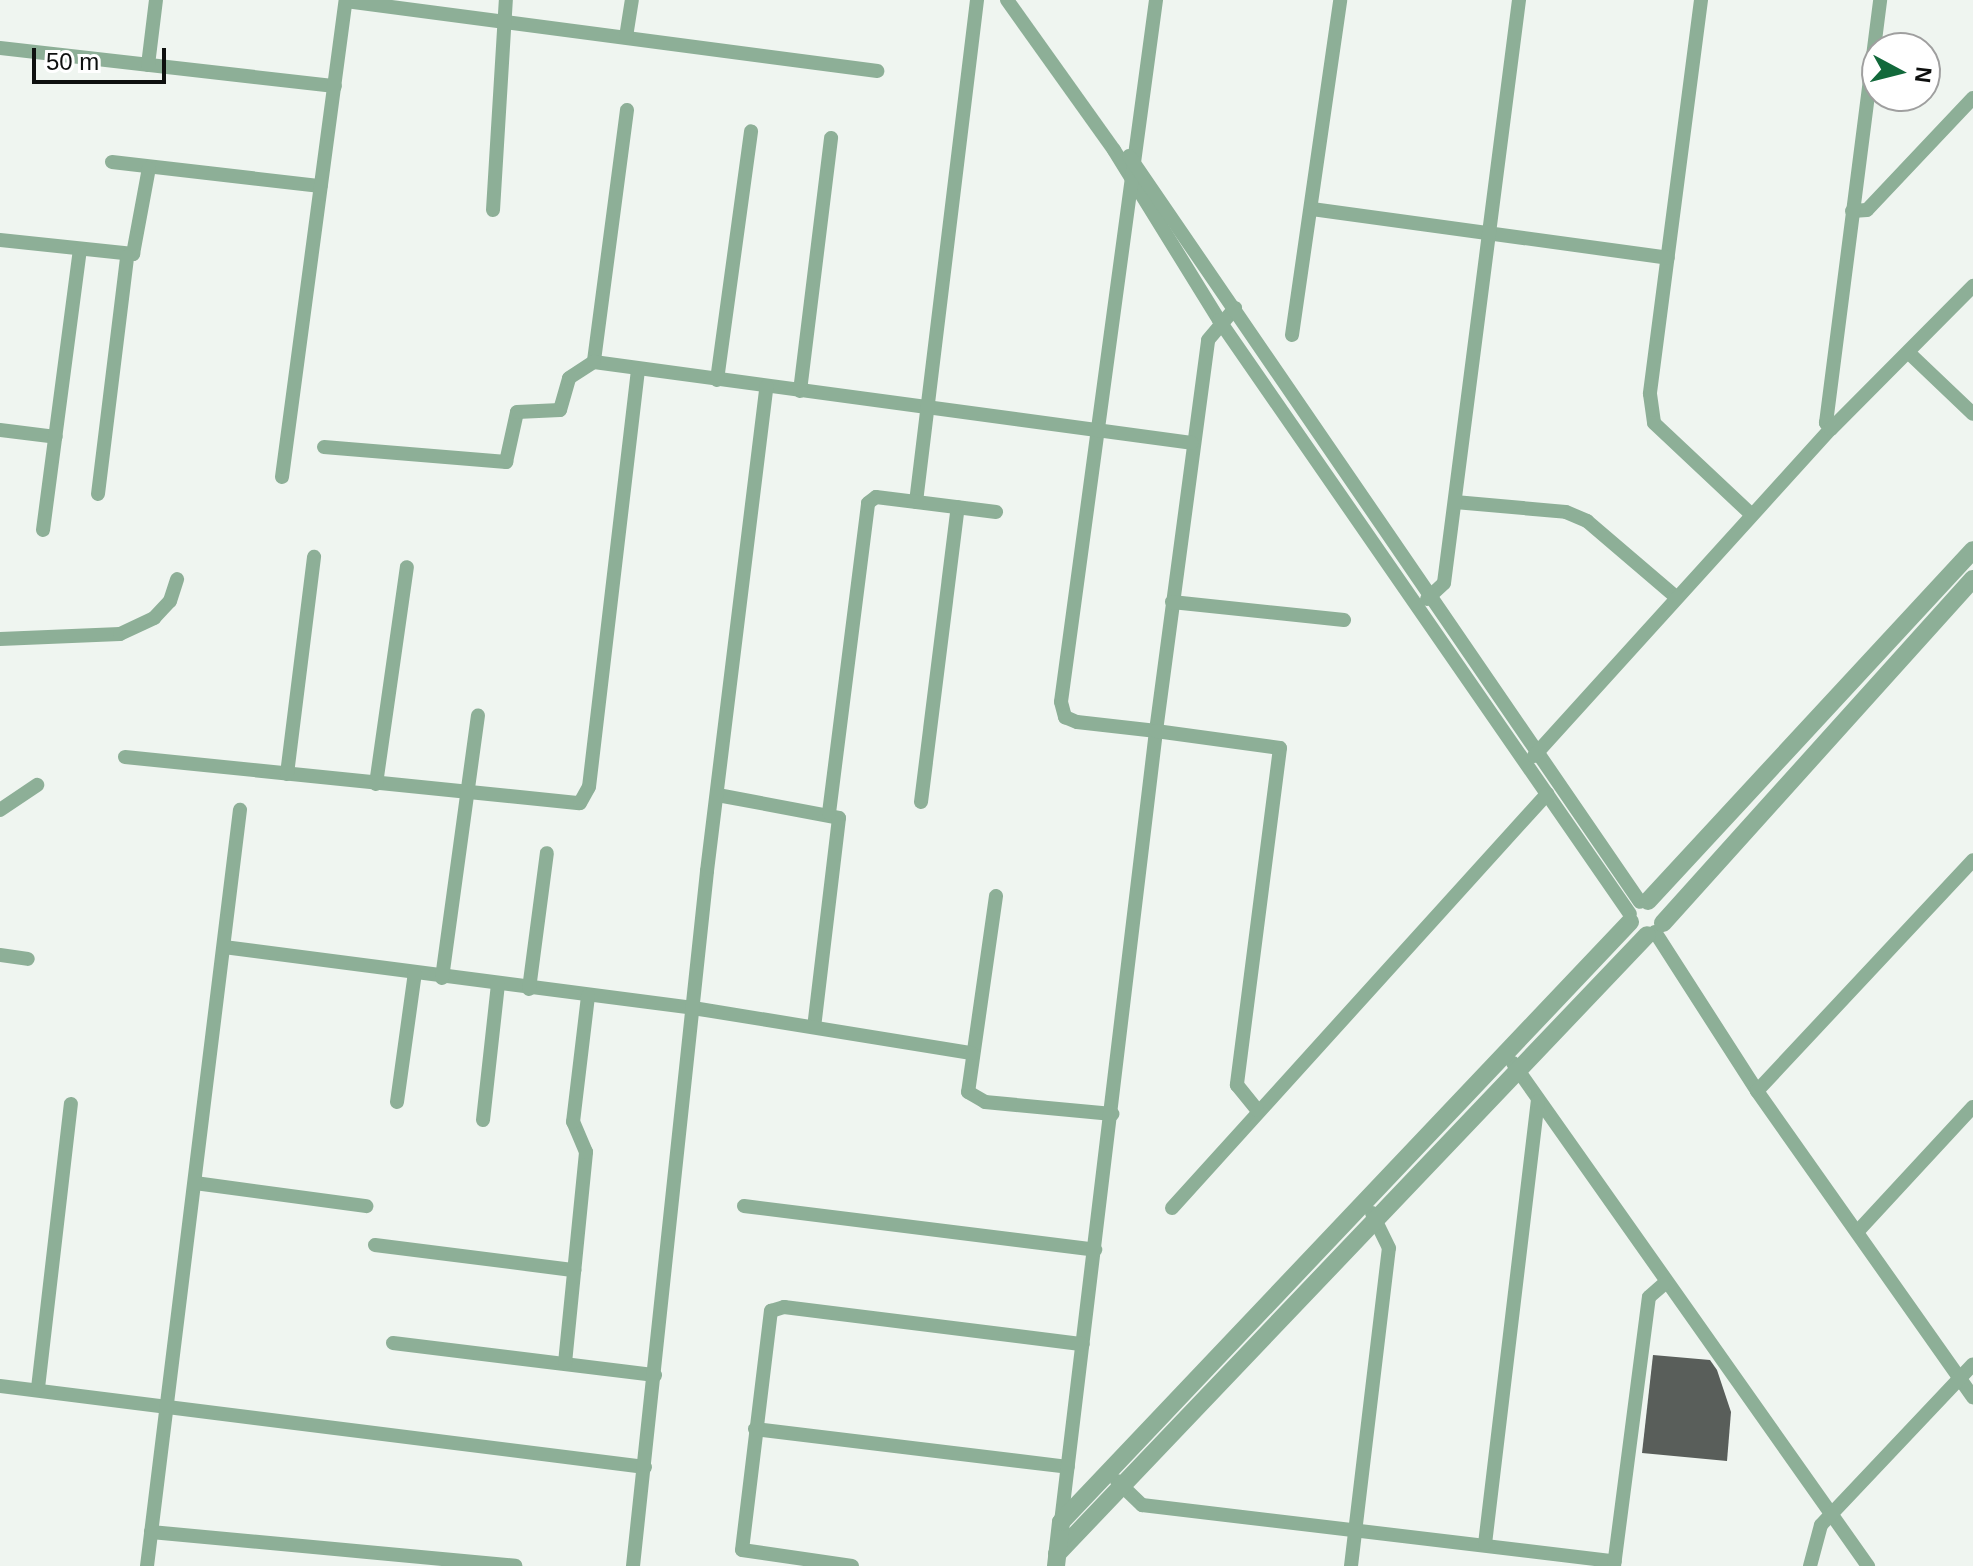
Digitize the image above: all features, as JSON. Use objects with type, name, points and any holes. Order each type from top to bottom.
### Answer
[{"type":"street","points":[[148,65],[156,0]]},
{"type":"street","points":[[282,477],[346,0],[503,25],[626,37],[877,71]]},
{"type":"street","points":[[493,210],[506,0]]},
{"type":"street","points":[[626,37],[632,0]]},
{"type":"street","points":[[916,502],[977,0]]},
{"type":"street","points":[[1007,0],[1114,150],[1129,180],[1219,320],[1417,607],[1547,794],[1655,930],[1757,1091],[1973,1397]]},
{"type":"street","points":[[1156,0],[1132,157],[1061,702],[1065,717],[1077,722],[1280,748],[1237,1085],[1257,1110]]},
{"type":"street","points":[[1292,335],[1340,0]]},
{"type":"street","points":[[1417,607],[1444,583],[1492,234],[1519,0]]},
{"type":"street","points":[[1701,0],[1650,394],[1654,423],[1752,515]]},
{"type":"street","points":[[1831,429],[1826,423],[1880,0]]},
{"type":"street","points":[[0,48],[335,86]]},
{"type":"street","points":[[1852,211],[1867,210],[1973,98]]},
{"type":"street","points":[[594,362],[627,110]]},
{"type":"street","points":[[717,380],[751,131]]},
{"type":"street","points":[[800,391],[831,138]]},
{"type":"street","points":[[1114,150],[1132,157],[1434,594],[1637,910]]},
{"type":"street","points":[[112,162],[321,186]]},
{"type":"street","points":[[98,494],[127,257],[137,247],[149,168]]},
{"type":"street","points":[[1312,209],[1668,258]]},
{"type":"street","points":[[0,240],[127,257]]},
{"type":"street","points":[[43,530],[80,250]]},
{"type":"street","points":[[1525,763],[1831,429],[1973,286]]},
{"type":"street","points":[[1057,1560],[1192,443],[1208,340],[1219,320],[1235,308]]},
{"type":"street","points":[[1909,353],[1973,414]]},
{"type":"street","points":[[324,447],[506,462],[517,412],[560,410],[569,378],[594,362],[929,410],[1192,443]]},
{"type":"street","points":[[125,757],[562,805],[580,803],[589,787],[638,369]]},
{"type":"street","points":[[633,1566],[693,1008],[766,387]]},
{"type":"street","points":[[0,430],[56,437]]},
{"type":"street","points":[[829,813],[868,503],[876,497],[996,512]]},
{"type":"street","points":[[1455,502],[1566,512],[1587,521],[1676,597]]},
{"type":"street","points":[[921,802],[958,507]]},
{"type":"street","points":[[287,774],[314,557]]},
{"type":"street","points":[[1061,1522],[1970,559]]},
{"type":"street","points":[[376,784],[407,567]]},
{"type":"street","points":[[0,639],[120,634],[154,618],[170,601],[177,579]]},
{"type":"street","points":[[1057,1560],[1655,930],[1973,579]]},
{"type":"street","points":[[1172,602],[1344,620]]},
{"type":"street","points":[[442,978],[478,715]]},
{"type":"street","points":[[0,810],[37,785]]},
{"type":"street","points":[[1172,1208],[1257,1110],[1547,794]]},
{"type":"street","points":[[723,796],[829,813],[841,826],[814,1027]]},
{"type":"street","points":[[147,1566],[240,810]]},
{"type":"street","points":[[529,989],[547,853]]},
{"type":"street","points":[[1757,1091],[1973,860]]},
{"type":"street","points":[[996,896],[971,1053],[973,1099],[1112,1114]]},
{"type":"street","points":[[1637,910],[1658,904],[1655,930]]},
{"type":"street","points":[[224,947],[442,978],[693,1008],[971,1053]]},
{"type":"street","points":[[0,955],[28,959]]},
{"type":"street","points":[[397,1102],[415,973]]},
{"type":"street","points":[[483,1120],[498,985]]},
{"type":"street","points":[[565,1363],[586,1152],[573,1122],[588,996]]},
{"type":"street","points":[[1506,1053],[1664,1284],[1868,1566]]},
{"type":"street","points":[[1485,1544],[1538,1101]]},
{"type":"street","points":[[38,1388],[71,1104]]},
{"type":"street","points":[[1858,1231],[1973,1107]]},
{"type":"street","points":[[195,1183],[366,1206]]},
{"type":"street","points":[[1351,1566],[1389,1248],[1379,1219],[1364,1204]]},
{"type":"street","points":[[744,1206],[1095,1250]]},
{"type":"street","points":[[375,1245],[574,1270]]},
{"type":"street","points":[[1108,1472],[1142,1505],[1485,1544],[1614,1564],[1649,1297],[1664,1284]]},
{"type":"street","points":[[852,1566],[742,1550],[755,1429],[775,1307],[1083,1344]]},
{"type":"street","points":[[393,1343],[655,1375]]},
{"type":"street","points":[[1810,1566],[1816,1535],[1831,1514],[1973,1364]]},
{"type":"street","points":[[0,1386],[38,1388],[645,1467]]},
{"type":"street","points":[[755,1429],[1068,1467]]},
{"type":"street","points":[[151,1532],[515,1566]]},
{"type":"building","points":[[1653,1355],[1710,1360],[1717,1370],[1731,1412],[1727,1461],[1642,1453]]}]
